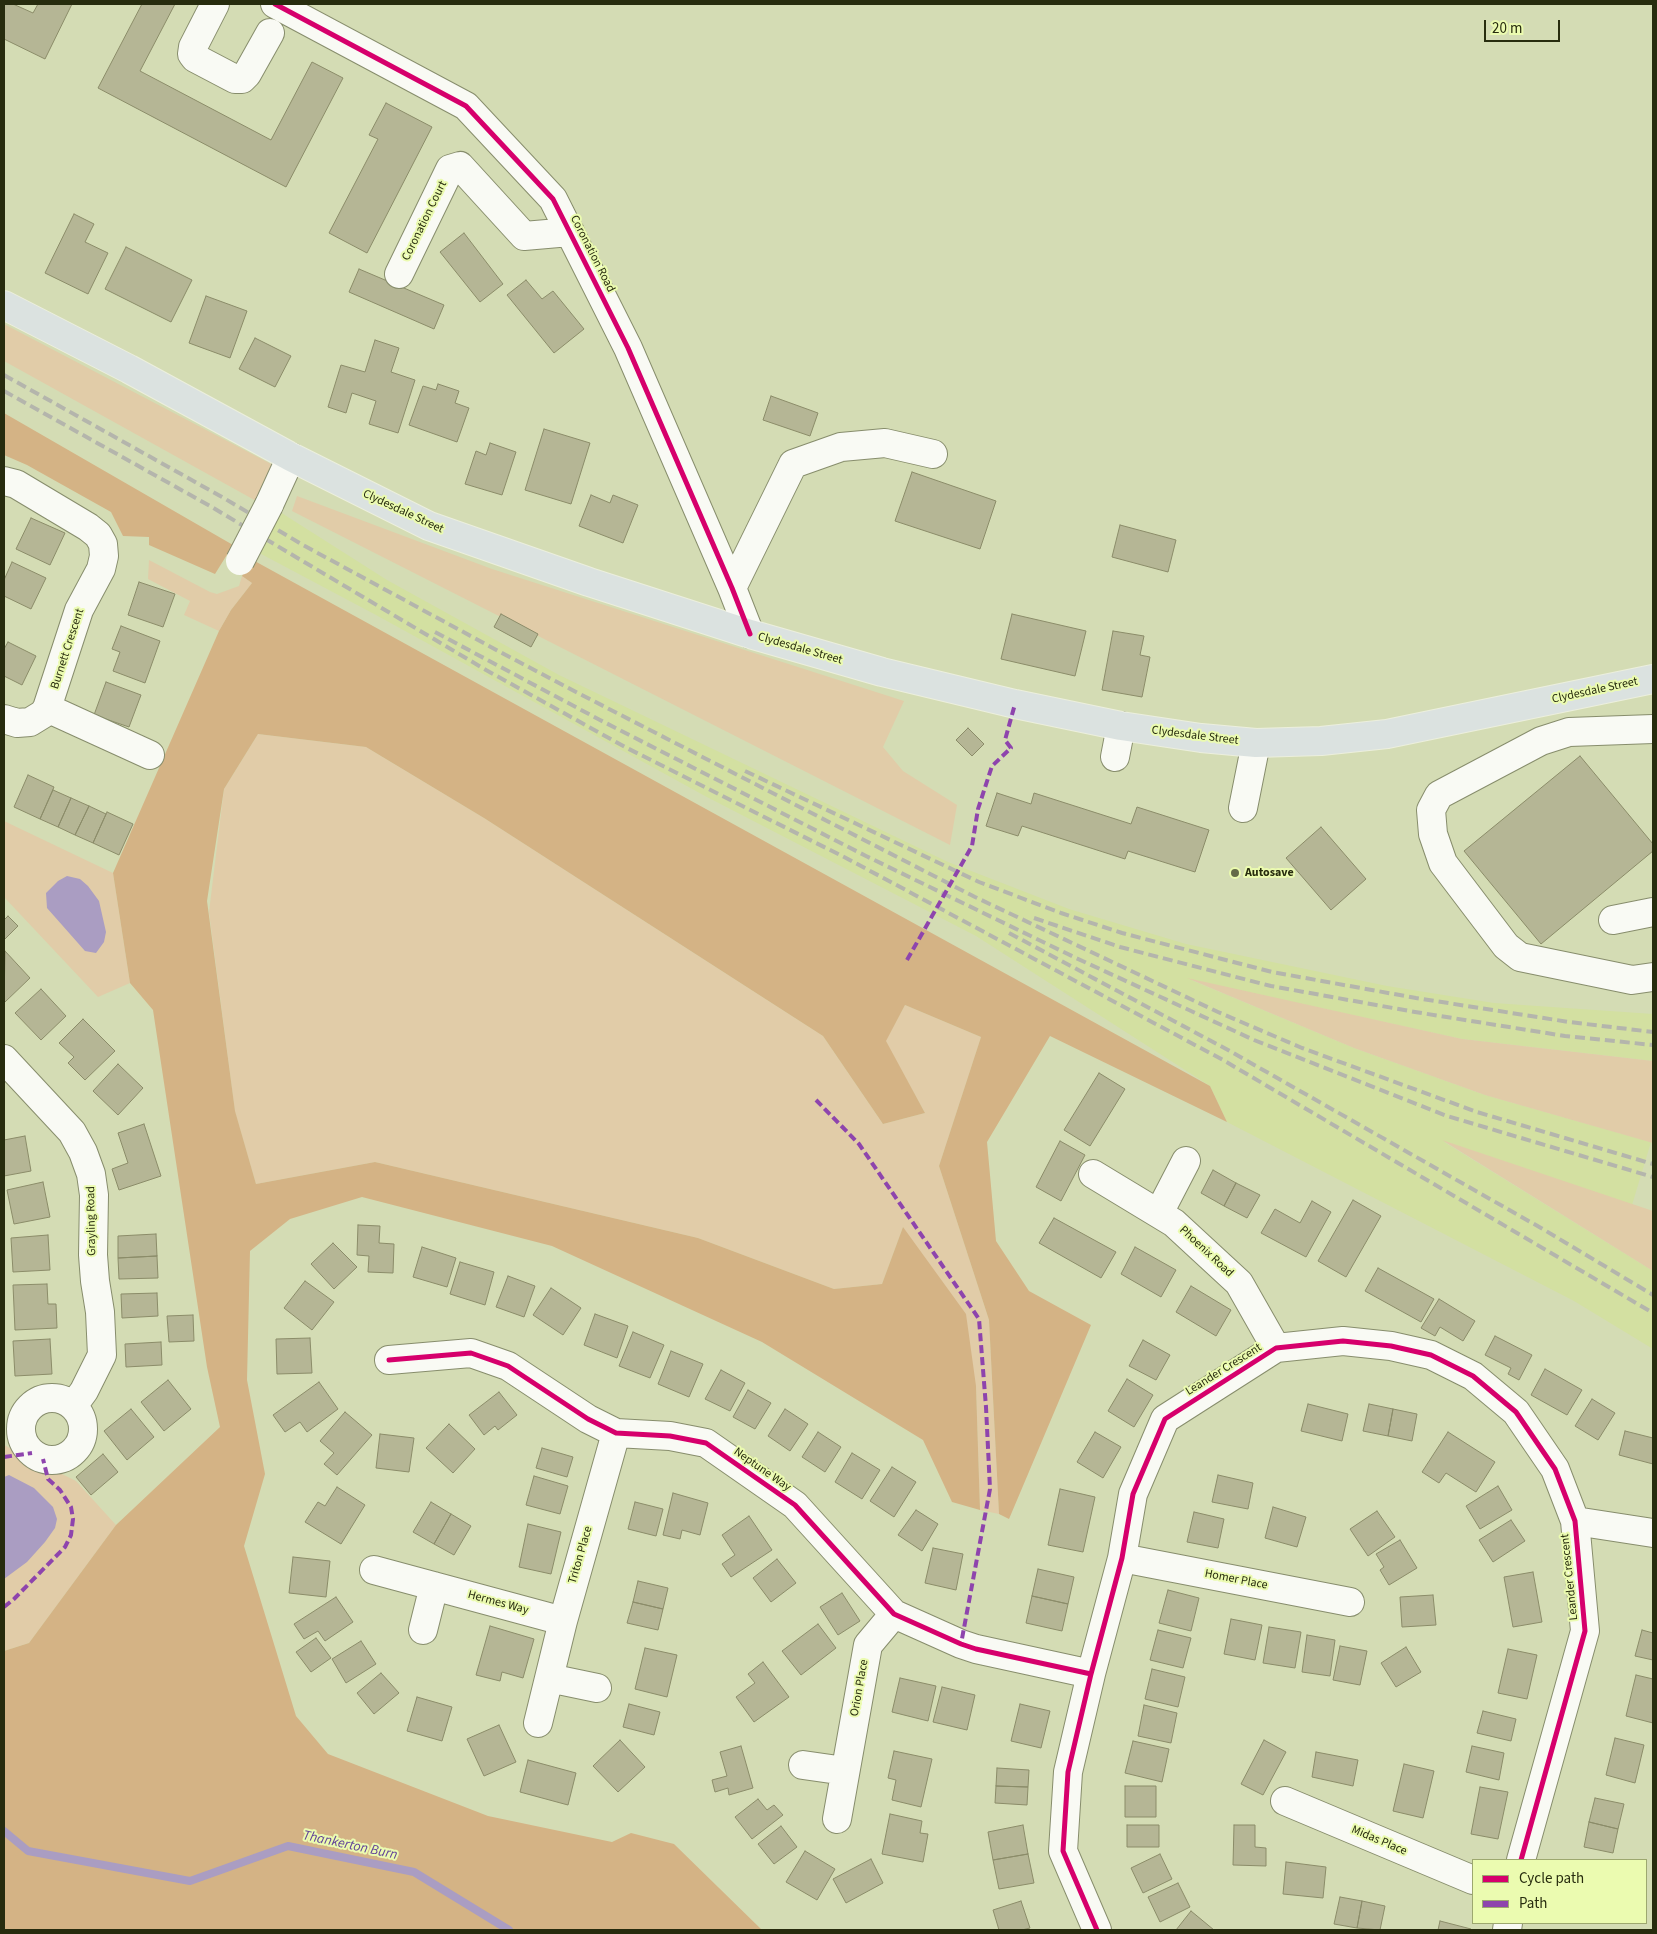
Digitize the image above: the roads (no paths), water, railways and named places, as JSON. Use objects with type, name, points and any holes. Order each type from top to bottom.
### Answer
[{"type":"main road","name":"Clydesdale Street","points":[[4,305],[129,369],[291,457],[429,526],[589,582],[750,634],[882,672],[1015,704],[1121,726],[1201,738],[1256,743],[1321,741],[1387,734],[1653,679]]},
{"type":"street","points":[[215,4],[193,47],[192,54],[195,58],[235,79],[242,79],[247,74],[270,33]]},
{"type":"street","name":"Coronation Road","points":[[274,4],[466,106],[553,199],[628,348],[750,634]]},
{"type":"street","name":"Coronation Court","points":[[399,274],[450,169],[460,166],[524,236],[570,232]]},
{"type":"street","points":[[732,588],[793,464],[841,447],[885,443],[933,454]]},
{"type":"street","points":[[240,561],[291,457]]},
{"type":"street","name":"Burnett Crescent","points":[[4,482],[16,484],[88,527],[98,535],[103,544],[104,556],[101,568],[79,610],[47,708]]},
{"type":"street","points":[[4,720],[18,723],[30,722],[44,714],[47,708],[150,755]]},
{"type":"street","points":[[1115,757],[1121,726]]},
{"type":"street","points":[[1653,730],[1569,732],[1541,741],[1439,795],[1431,810],[1433,834],[1443,863],[1506,946],[1520,957],[1632,980],[1653,977]]},
{"type":"street","points":[[1243,808],[1256,743]]},
{"type":"street","points":[[1613,920],[1653,912]]},
{"type":"street","name":"Grayling Road","points":[[4,1059],[72,1132],[83,1152],[90,1174],[94,1195],[93,1255],[100,1312],[102,1355],[84,1391],[73,1406]]},
{"type":"street","points":[[1159,1213],[1186,1161]]},
{"type":"street","name":"Phoenix Road","points":[[1093,1174],[1174,1223],[1239,1283],[1276,1348]]},
{"type":"street","name":"Leander Crescent","points":[[1097,1930],[1064,1851],[1068,1772],[1091,1674],[1122,1558],[1133,1494],[1165,1419],[1276,1348],[1343,1341],[1391,1346],[1431,1355],[1473,1376],[1516,1412],[1556,1469],[1575,1521],[1586,1631],[1521,1859]]},
{"type":"street","name":"Neptune Way","points":[[389,1360],[471,1353],[508,1366],[588,1419],[616,1433],[670,1436],[706,1443],[795,1505],[894,1614],[976,1649],[1091,1674]]},
{"type":"street","name":"Triton Place","points":[[538,1723],[563,1621],[616,1433]]},
{"type":"street","points":[[1575,1521],[1653,1533]]},
{"type":"street","name":"Homer Place","points":[[1122,1558],[1350,1602]]},
{"type":"street","name":"Hermes Way","points":[[374,1570],[563,1621]]},
{"type":"street","points":[[423,1630],[434,1586]]},
{"type":"street","name":"Orion Place","points":[[837,1818],[868,1645],[894,1614]]},
{"type":"street","points":[[549,1678],[597,1688]]},
{"type":"street","points":[[803,1765],[845,1771]]},
{"type":"street","name":"Midas Place","points":[[1284,1801],[1472,1880]]},
{"type":"waterway","name":"Thankerton Burn","points":[[4,1831],[28,1851],[190,1881],[288,1846],[414,1872],[509,1930]]},
{"type":"railway","points":[[4,375],[222,497],[303,545],[502,653],[975,897],[1218,1012],[1302,1048],[1477,1112],[1653,1164]]},
{"type":"railway","points":[[4,391],[210,506],[486,670],[625,747],[846,858],[1223,1060],[1653,1313]]},
{"type":"railway","points":[[435,632],[600,720],[866,856],[1076,958],[1254,1040],[1447,1116],[1653,1177]]},
{"type":"railway","points":[[745,771],[979,882],[1061,913],[1122,933],[1272,972],[1416,998],[1569,1022],[1653,1032]]},
{"type":"railway","points":[[1034,918],[1120,947],[1271,986],[1565,1036],[1653,1045]]},
{"type":"railway","points":[[1009,933],[1228,1050],[1541,1228],[1653,1295]]},
{"type":"place","name":"Autosave","points":[[1235,873]]}]
